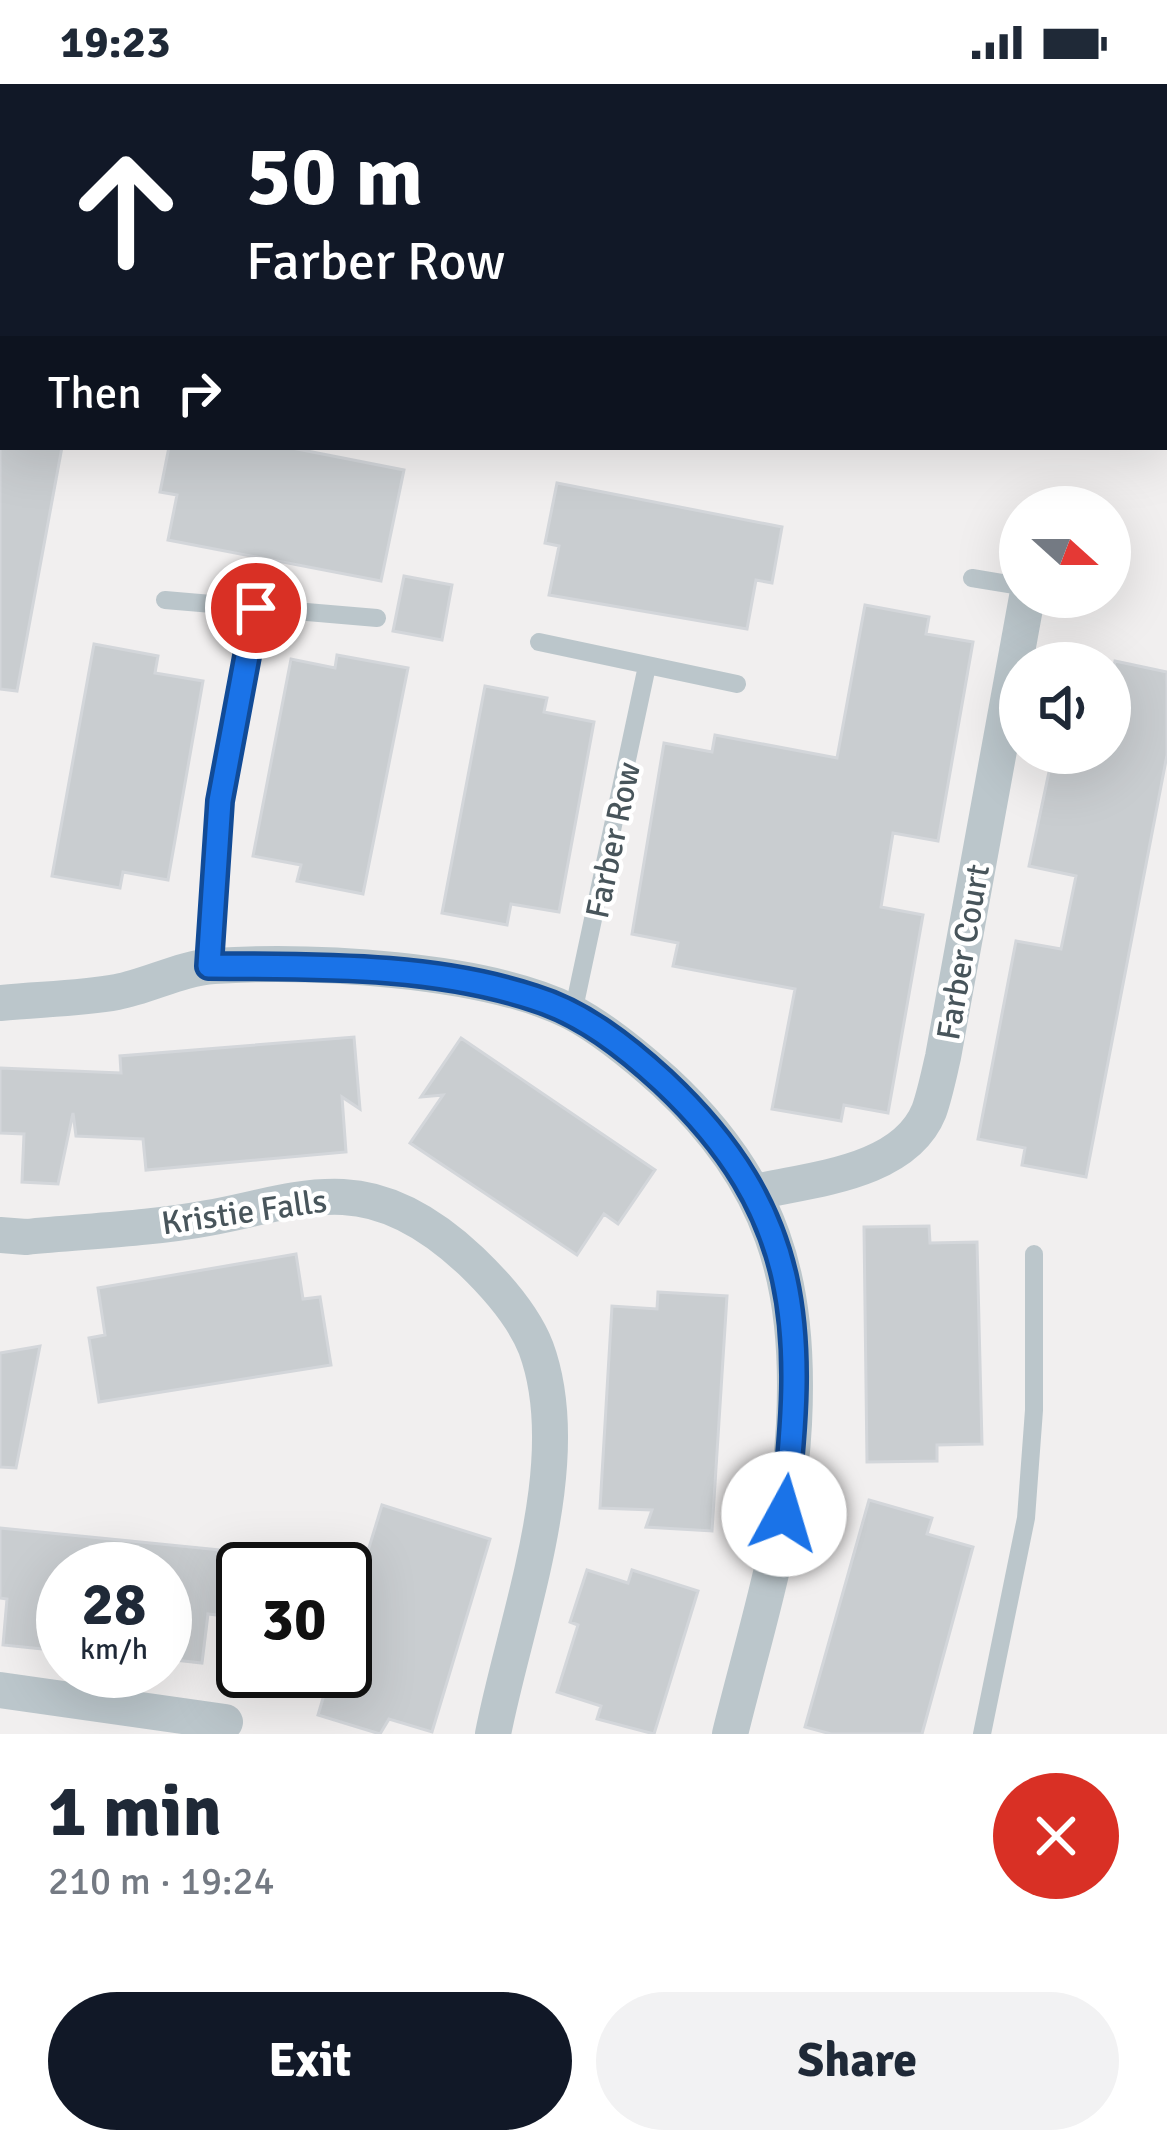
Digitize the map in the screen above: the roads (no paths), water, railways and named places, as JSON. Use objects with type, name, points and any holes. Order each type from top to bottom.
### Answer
[{"type":"street","name":"Farber Court","points":[[756,1192],[860,1167],[899,1149],[927,1116],[944,1057],[1023,618]]},
{"type":"street","points":[[0,1003],[116,992],[209,966],[358,968],[496,987],[573,1013],[643,1062],[705,1120],[756,1192],[780,1253],[794,1337],[794,1424],[784,1514],[730,1734]]},
{"type":"street","name":"Kristie Falls","points":[[0,1235],[206,1219],[308,1196],[349,1197],[392,1206],[450,1241],[499,1288],[536,1348],[549,1416],[543,1529],[509,1650],[493,1734]]},
{"type":"street","points":[[0,1690],[95,1719],[225,1722]]},
{"type":"lane","points":[[972,578],[999,582]]},
{"type":"lane","points":[[165,600],[377,618]]},
{"type":"lane","points":[[209,966],[220,801],[256,608]]},
{"type":"lane","points":[[538,642],[737,684]]},
{"type":"lane","name":"Farber Row","points":[[573,1013],[647,666]]},
{"type":"lane","points":[[982,1734],[1000,1665],[1026,1518],[1034,1410],[1034,1255]]}]
